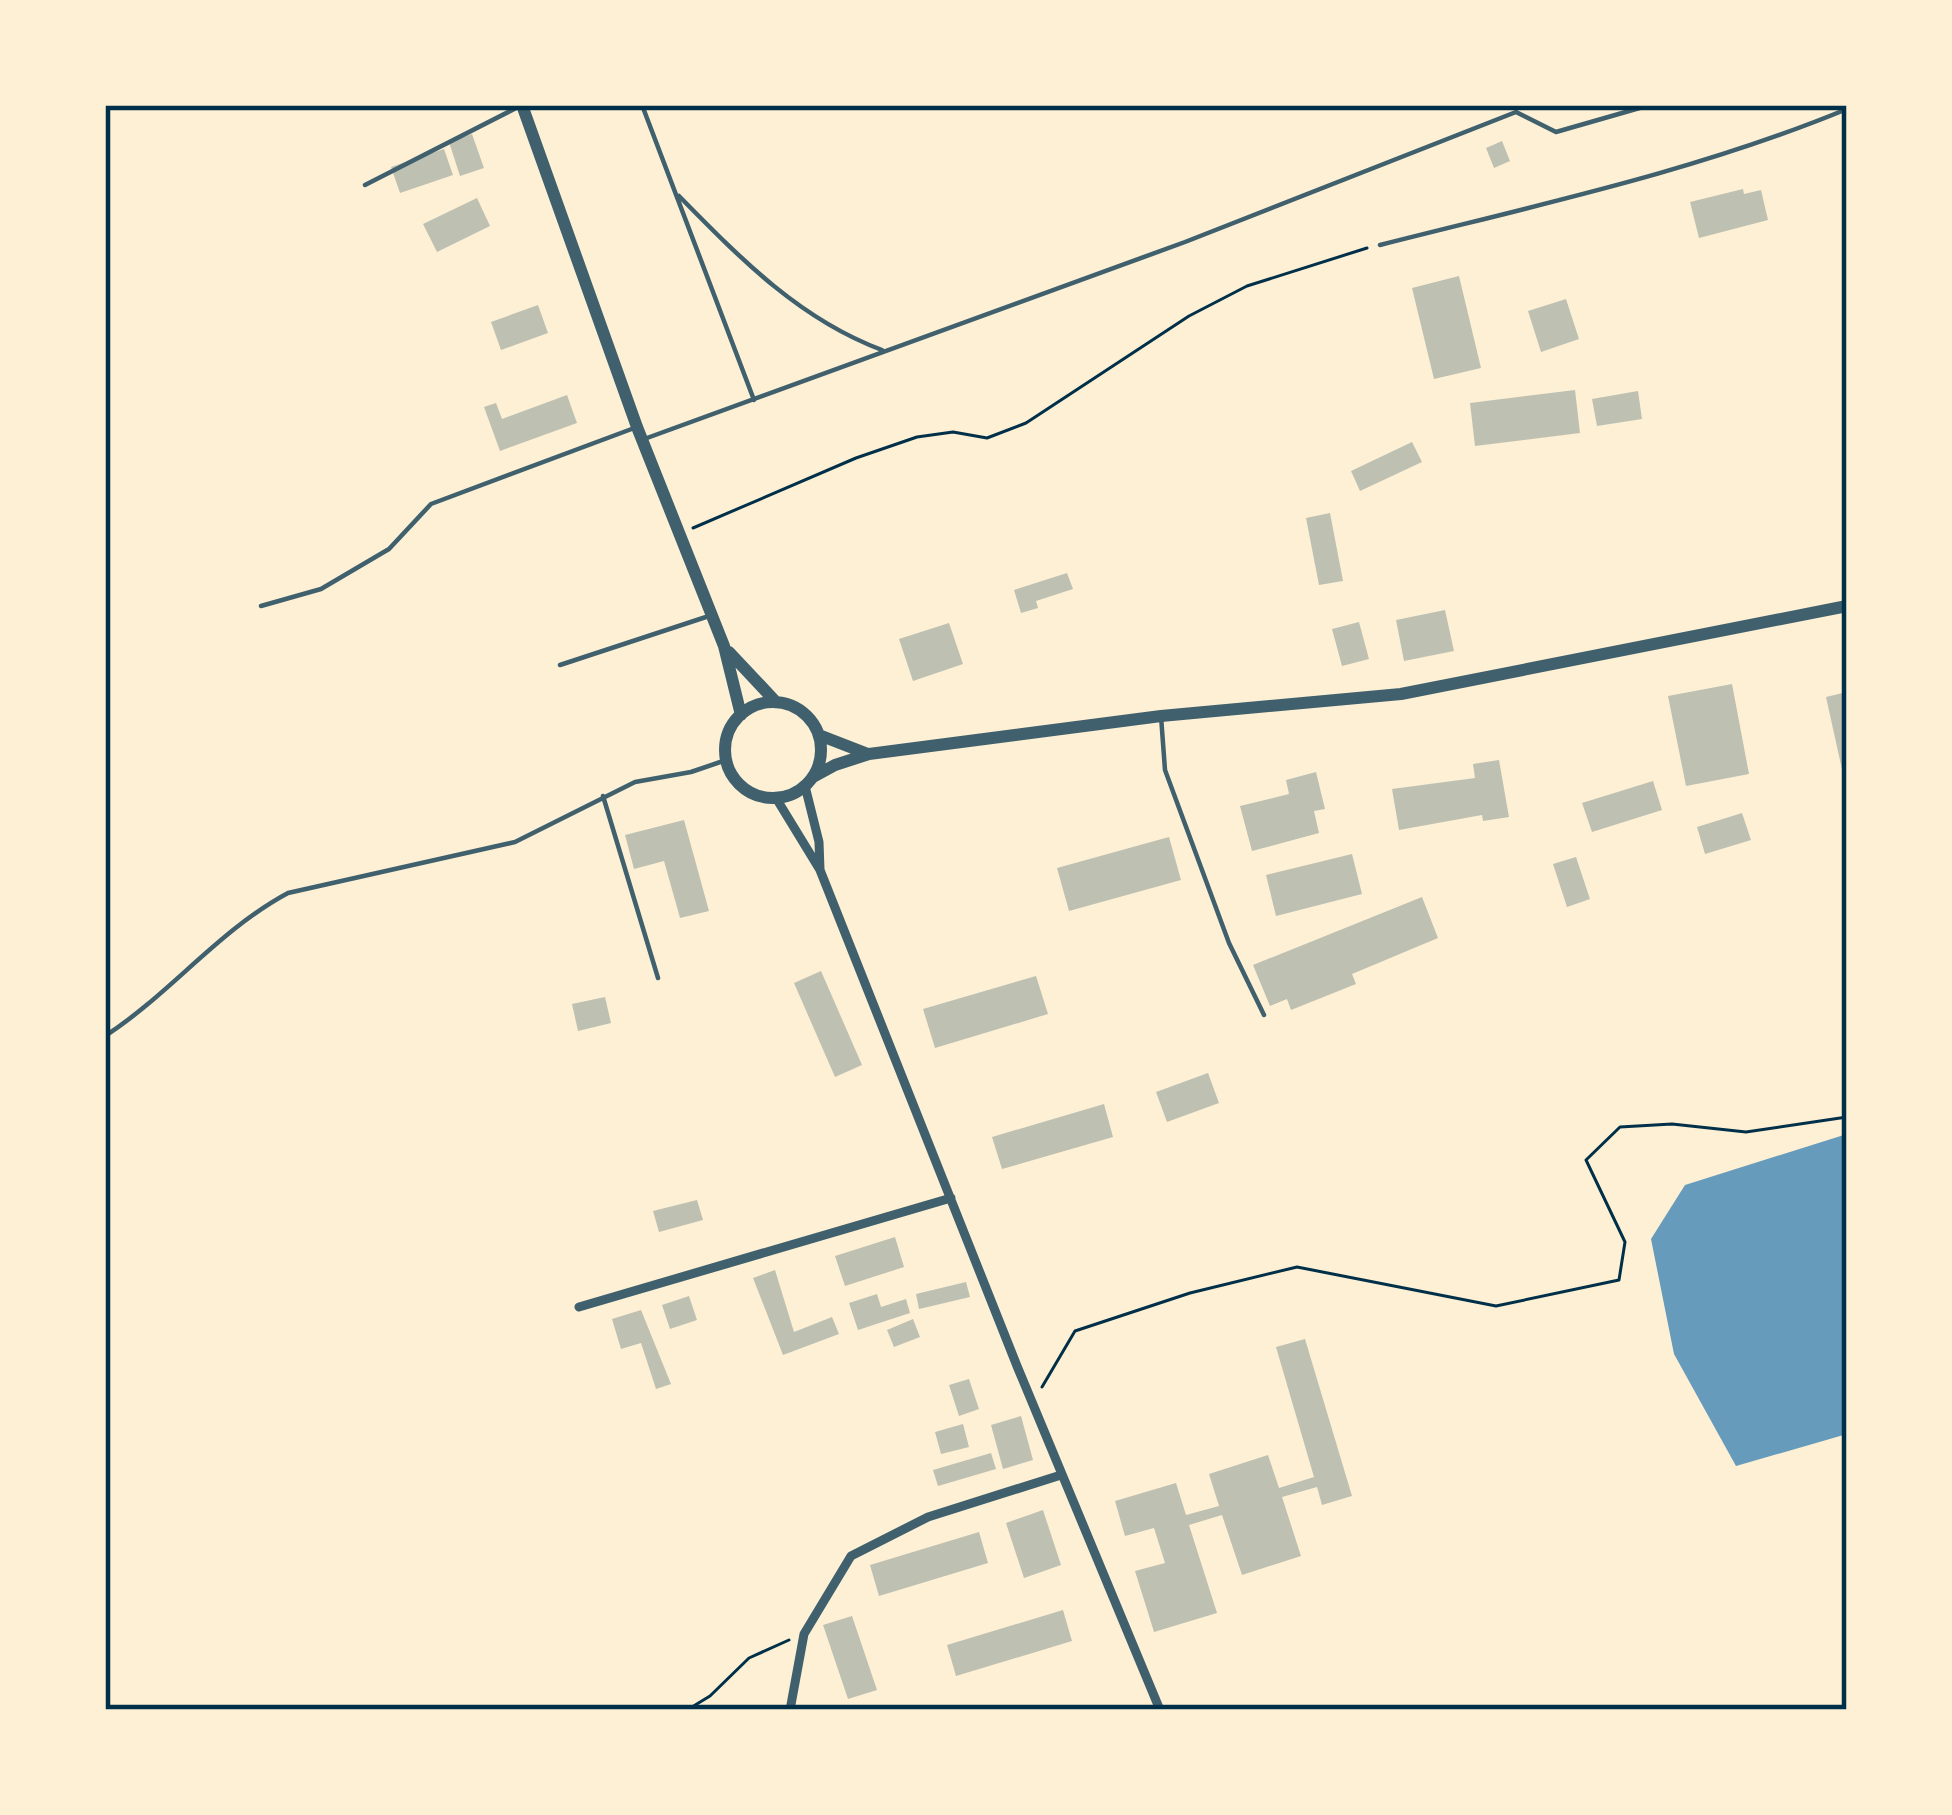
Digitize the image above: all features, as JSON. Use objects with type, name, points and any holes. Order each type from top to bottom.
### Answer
[{"type":"street","points":[[522,105],[639,434],[724,646],[741,715]]},
{"type":"street","points":[[776,702],[760,704],[741,715],[728,735],[727,760],[731,772],[750,792],[776,798],[835,764],[869,754],[1161,716],[1401,694],[1847,606]]},
{"type":"street","points":[[724,646],[776,702],[802,712],[819,735],[821,750],[809,781],[820,870]]},
{"type":"street","points":[[819,735],[869,754]]},
{"type":"street","points":[[776,798],[820,870],[1032,1404],[1160,1710]]},
{"type":"street","points":[[579,1307],[951,1198]]},
{"type":"street","points":[[790,1710],[804,1634],[851,1556],[928,1517],[1061,1474]]},
{"type":"lane","points":[[365,185],[522,105]]},
{"type":"lane","points":[[642,105],[754,400]]},
{"type":"lane","points":[[261,606],[321,589],[389,549],[431,504],[754,400],[1186,242],[1515,109],[1556,132],[1650,105]]},
{"type":"lane","points":[[1380,245],[1695,164],[1847,109]]},
{"type":"lane","points":[[675,192],[759,277],[844,336],[882,350]]},
{"type":"lane","points":[[560,665],[712,615]]},
{"type":"lane","points":[[1161,716],[1166,770],[1228,943],[1264,1015]]},
{"type":"lane","points":[[105,1036],[136,1016],[257,909],[288,892],[515,842],[635,782],[727,760]]},
{"type":"lane","points":[[603,796],[658,978]]},
{"type":"path","points":[[678,531],[704,525],[856,458],[916,437],[953,432],[987,438],[1026,423],[1189,316],[1247,286],[1380,245]]},
{"type":"path","points":[[1032,1404],[1075,1331],[1190,1293],[1297,1267],[1496,1306],[1619,1280],[1625,1242],[1586,1160],[1620,1127],[1672,1124],[1746,1132],[1847,1117]]},
{"type":"path","points":[[687,1710],[710,1696],[749,1658],[804,1634]]},
{"type":"water","points":[[1847,1134],[1847,1434],[1736,1466],[1674,1354],[1651,1239],[1685,1185]]},
{"type":"building","points":[[472,134],[484,168],[460,176],[449,142]]},
{"type":"building","points":[[1502,141],[1510,161],[1494,168],[1486,148]]},
{"type":"building","points":[[444,149],[453,175],[400,193],[391,167]]},
{"type":"building","points":[[1743,189],[1744,194],[1761,190],[1768,220],[1699,238],[1690,202]]},
{"type":"building","points":[[477,198],[490,226],[437,252],[423,224]]},
{"type":"building","points":[[1459,276],[1481,368],[1434,379],[1412,288]]},
{"type":"building","points":[[1566,299],[1579,339],[1541,352],[1528,311]]},
{"type":"building","points":[[538,305],[548,333],[501,350],[491,322]]},
{"type":"building","points":[[1575,390],[1580,433],[1475,446],[1470,403]]},
{"type":"building","points":[[1638,391],[1642,419],[1597,426],[1592,399]]},
{"type":"building","points":[[567,395],[577,423],[500,451],[484,407],[496,403],[502,419]]},
{"type":"building","points":[[1412,442],[1422,462],[1360,491],[1351,471]]},
{"type":"building","points":[[1330,513],[1343,581],[1319,585],[1306,518]]},
{"type":"building","points":[[1067,573],[1073,589],[1036,601],[1038,608],[1021,613],[1014,590]]},
{"type":"building","points":[[1445,610],[1454,651],[1404,661],[1396,620]]},
{"type":"building","points":[[1359,622],[1369,659],[1342,666],[1332,629]]},
{"type":"building","points":[[949,623],[963,664],[913,681],[899,639]]},
{"type":"building","points":[[1732,684],[1749,774],[1686,786],[1668,696]]},
{"type":"building","points":[[1847,692],[1847,782],[1845,783],[1826,697]]},
{"type":"building","points":[[1499,760],[1509,817],[1483,821],[1482,815],[1399,830],[1392,789],[1475,778],[1473,764]]},
{"type":"building","points":[[1316,772],[1325,809],[1314,811],[1319,833],[1252,851],[1240,806],[1289,794],[1286,780]]},
{"type":"building","points":[[1653,781],[1662,810],[1592,832],[1582,803]]},
{"type":"building","points":[[1742,813],[1751,840],[1705,854],[1697,827]]},
{"type":"building","points":[[684,820],[709,911],[680,918],[664,861],[634,869],[625,835]]},
{"type":"building","points":[[1169,837],[1181,880],[1069,911],[1057,868]]},
{"type":"building","points":[[1352,854],[1362,894],[1276,916],[1266,875]]},
{"type":"building","points":[[1576,857],[1590,899],[1567,907],[1553,864]]},
{"type":"building","points":[[1422,897],[1438,938],[1352,974],[1356,984],[1291,1010],[1287,999],[1270,1006],[1253,965]]},
{"type":"building","points":[[821,971],[862,1065],[835,1077],[794,983]]},
{"type":"building","points":[[1036,976],[1048,1014],[935,1048],[923,1009]]},
{"type":"building","points":[[605,997],[611,1023],[578,1031],[572,1004]]},
{"type":"building","points":[[1208,1073],[1219,1103],[1167,1122],[1156,1092]]},
{"type":"building","points":[[1104,1104],[1113,1137],[1002,1169],[992,1137]]},
{"type":"building","points":[[697,1200],[703,1220],[659,1232],[653,1211]]},
{"type":"building","points":[[895,1237],[904,1267],[845,1286],[835,1256]]},
{"type":"building","points":[[775,1270],[794,1332],[832,1317],[839,1334],[783,1355],[753,1278]]},
{"type":"building","points":[[966,1282],[970,1297],[919,1309],[916,1294]]},
{"type":"building","points":[[877,1294],[881,1307],[906,1299],[910,1313],[858,1330],[849,1303]]},
{"type":"building","points":[[689,1296],[697,1320],[670,1329],[662,1305]]},
{"type":"building","points":[[641,1310],[671,1384],[656,1389],[641,1343],[621,1349],[612,1319]]},
{"type":"building","points":[[913,1319],[920,1337],[894,1347],[887,1330]]},
{"type":"building","points":[[1305,1339],[1352,1496],[1322,1505],[1317,1487],[1282,1497],[1301,1556],[1242,1575],[1222,1515],[1189,1525],[1217,1613],[1154,1632],[1135,1571],[1165,1563],[1154,1528],[1125,1536],[1115,1501],[1176,1483],[1186,1515],[1219,1506],[1209,1474],[1268,1455],[1279,1488],[1314,1477],[1276,1347]]},
{"type":"building","points":[[969,1379],[979,1409],[959,1416],[949,1385]]},
{"type":"building","points":[[1021,1416],[1033,1460],[1003,1469],[991,1425]]},
{"type":"building","points":[[963,1424],[969,1447],[941,1454],[935,1432]]},
{"type":"building","points":[[991,1453],[996,1469],[938,1486],[933,1470]]},
{"type":"building","points":[[1043,1510],[1061,1565],[1024,1578],[1006,1523]]},
{"type":"building","points":[[979,1532],[988,1563],[879,1596],[870,1565]]},
{"type":"building","points":[[1063,1610],[1072,1641],[956,1676],[947,1645]]},
{"type":"building","points":[[852,1616],[877,1690],[848,1699],[823,1625]]}]
